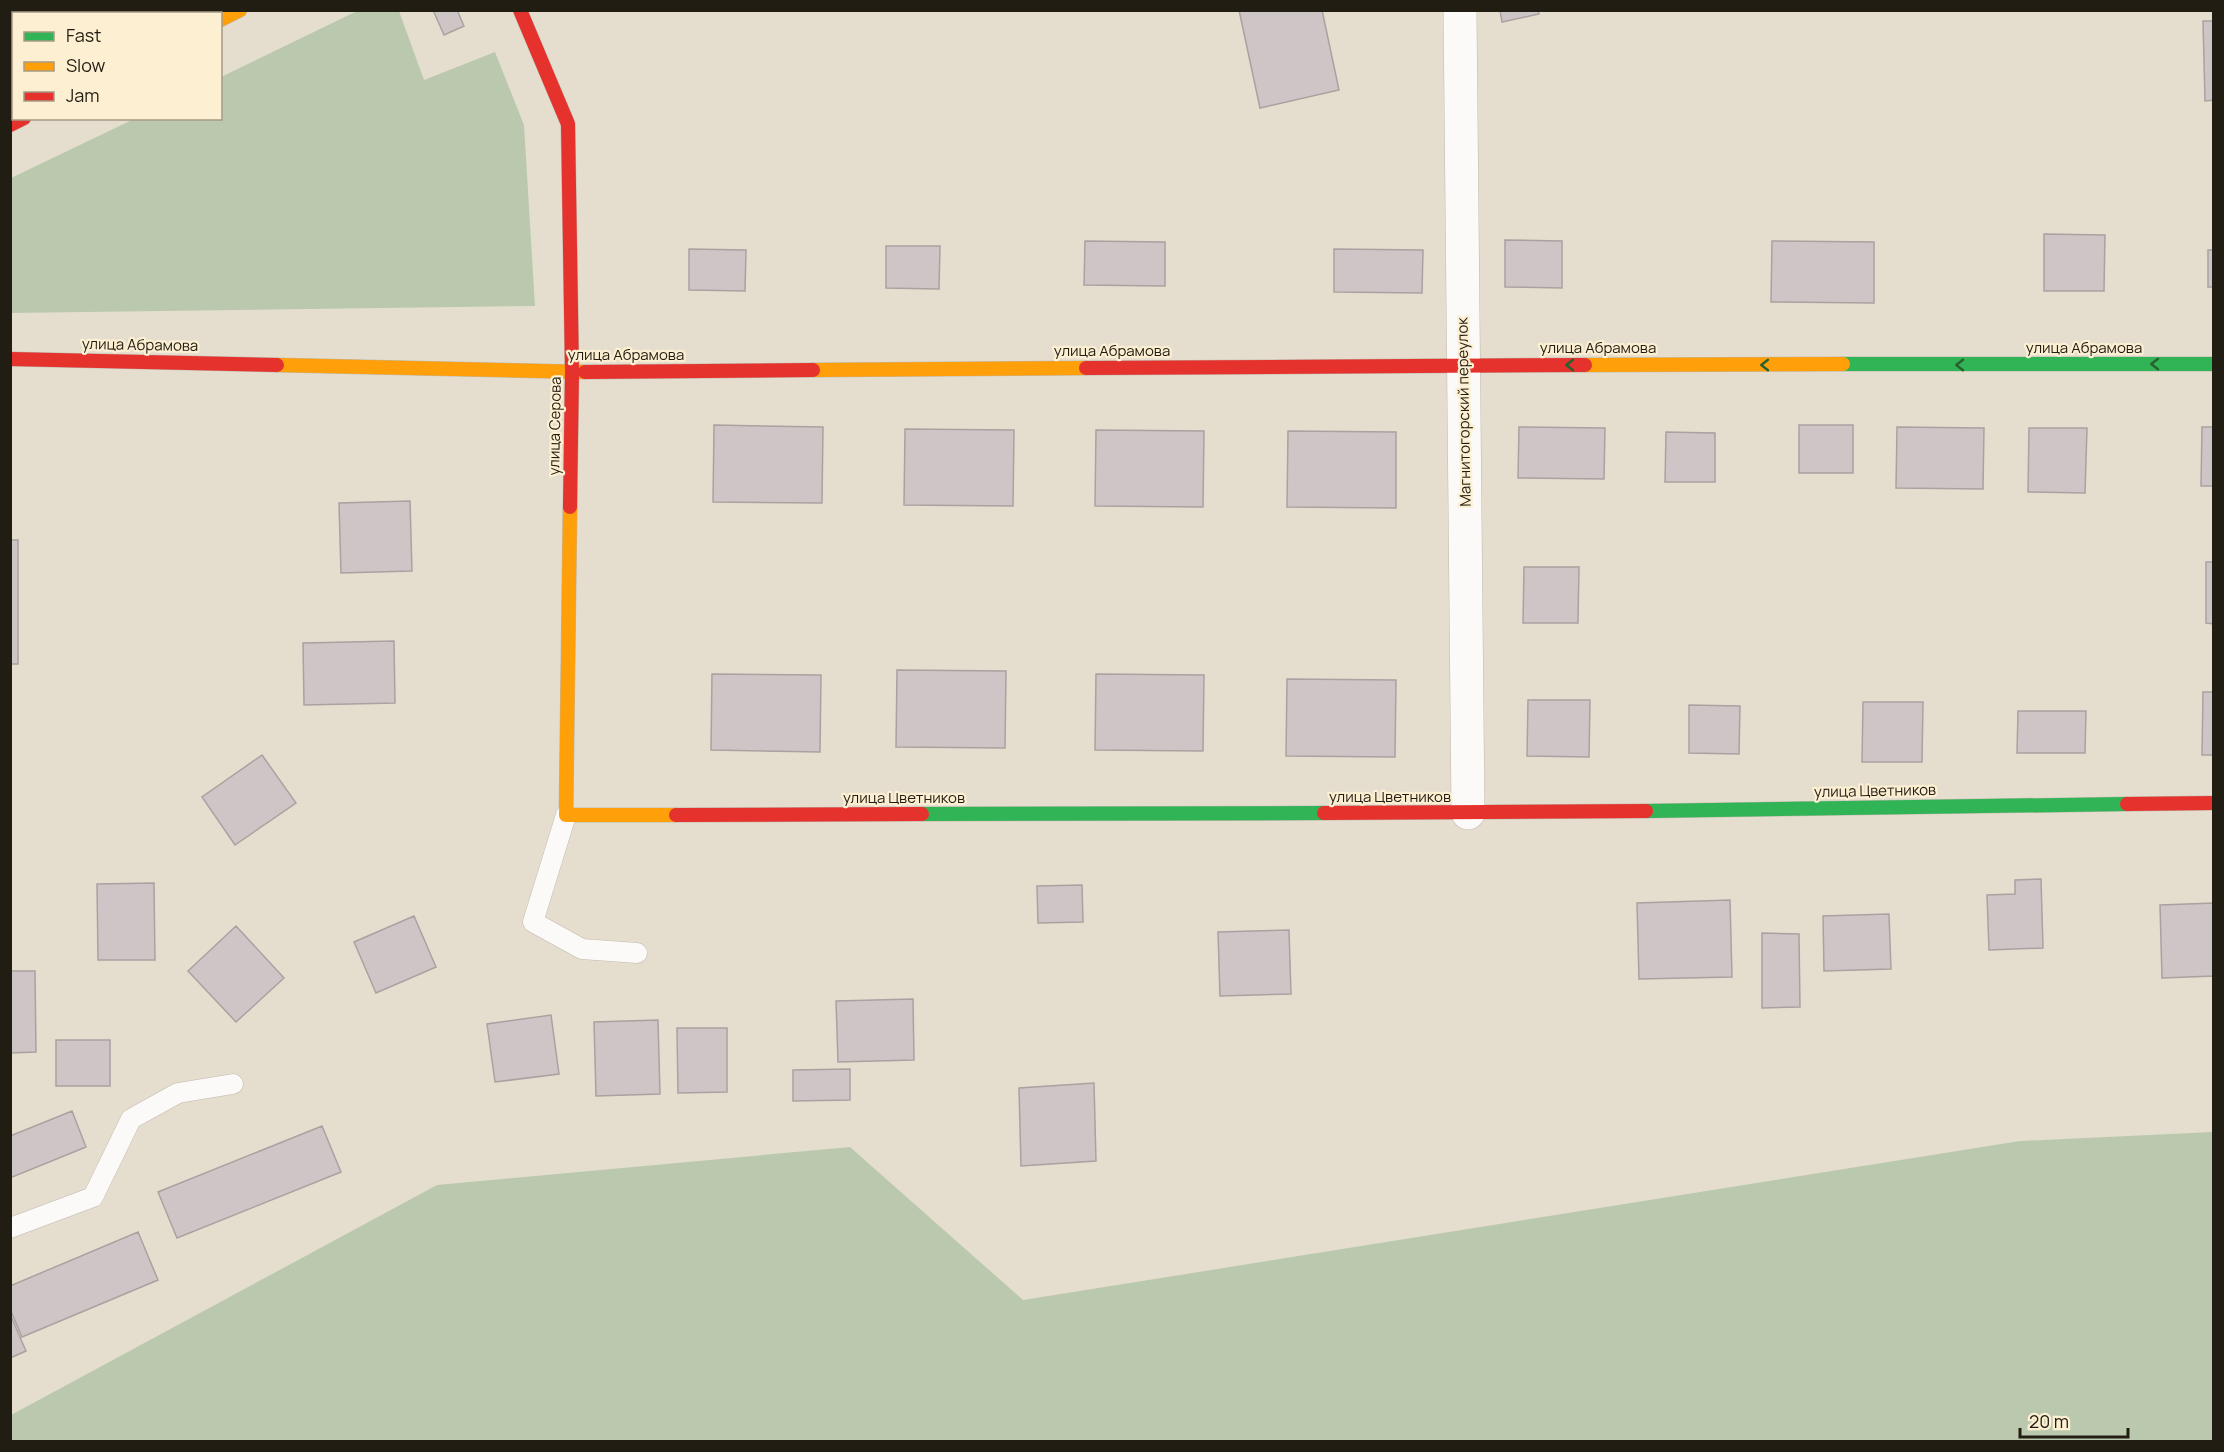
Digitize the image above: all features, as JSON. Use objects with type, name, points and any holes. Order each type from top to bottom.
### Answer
[{"type":"street","points":[[222,19],[240,10]]},
{"type":"street","name":"улица Серова","points":[[520,10],[567,124],[572,372],[566,815]]},
{"type":"street","name":"Магнитогорский переулок","points":[[1460,10],[1468,813]]},
{"type":"street","name":"улица Абрамова","points":[[10,359],[572,372],[1464,365],[2214,364]]},
{"type":"street","name":"улица Цветников","points":[[566,815],[1468,813],[2214,803]]},
{"type":"lane","points":[[566,815],[533,922],[582,949],[637,953]]},
{"type":"lane","points":[[10,1228],[93,1197],[131,1119],[178,1093],[233,1084]]},
{"type":"green space","points":[[357,11],[399,11],[424,80],[495,52],[524,125],[535,306],[11,313],[11,178],[132,120],[222,120],[222,77]]},
{"type":"green space","points":[[2213,1132],[2213,1441],[11,1441],[11,1415],[437,1185],[850,1147],[1023,1300],[2020,1141]]},
{"type":"building","points":[[10,10],[94,10],[91,12],[12,12],[12,50],[10,50]]},
{"type":"building","points":[[433,10],[457,10],[464,26],[444,35]]},
{"type":"building","points":[[1239,10],[1322,10],[1339,90],[1260,108]]},
{"type":"building","points":[[1500,10],[1538,10],[1539,14],[1502,22]]},
{"type":"building","points":[[2203,21],[2214,21],[2214,100],[2205,101]]},
{"type":"building","points":[[2044,234],[2105,235],[2104,291],[2044,291]]},
{"type":"building","points":[[1505,240],[1562,241],[1562,288],[1505,287]]},
{"type":"building","points":[[1085,241],[1165,242],[1165,286],[1084,285]]},
{"type":"building","points":[[1772,241],[1874,242],[1874,303],[1771,302]]},
{"type":"building","points":[[886,246],[940,246],[939,289],[886,288]]},
{"type":"building","points":[[689,249],[746,250],[745,291],[689,290]]},
{"type":"building","points":[[1334,249],[1423,250],[1422,293],[1334,292]]},
{"type":"building","points":[[2208,250],[2214,250],[2214,287],[2208,287]]},
{"type":"building","points":[[714,425],[823,427],[822,503],[713,502]]},
{"type":"building","points":[[1799,425],[1853,425],[1853,473],[1799,473]]},
{"type":"building","points":[[1519,427],[1605,428],[1604,479],[1518,478]]},
{"type":"building","points":[[1897,427],[1984,428],[1983,489],[1896,488]]},
{"type":"building","points":[[2202,427],[2214,427],[2214,486],[2201,486]]},
{"type":"building","points":[[2029,428],[2087,428],[2085,493],[2028,492]]},
{"type":"building","points":[[905,429],[1014,430],[1013,506],[904,505]]},
{"type":"building","points":[[1096,430],[1204,431],[1203,507],[1095,506]]},
{"type":"building","points":[[1288,431],[1396,432],[1396,508],[1287,507]]},
{"type":"building","points":[[1666,432],[1715,433],[1715,482],[1665,482]]},
{"type":"building","points":[[410,501],[412,571],[341,573],[339,503]]},
{"type":"building","points":[[10,540],[18,540],[18,664],[10,664]]},
{"type":"building","points":[[2206,562],[2214,562],[2214,624],[2206,623]]},
{"type":"building","points":[[1524,567],[1579,567],[1578,623],[1523,623]]},
{"type":"building","points":[[394,641],[395,703],[304,705],[303,643]]},
{"type":"building","points":[[897,670],[1006,671],[1005,748],[896,747]]},
{"type":"building","points":[[712,674],[821,675],[820,752],[711,750]]},
{"type":"building","points":[[1096,674],[1204,675],[1203,751],[1095,750]]},
{"type":"building","points":[[1287,679],[1396,680],[1395,757],[1286,756]]},
{"type":"building","points":[[2203,692],[2214,692],[2214,755],[2202,755]]},
{"type":"building","points":[[1528,700],[1590,700],[1589,757],[1527,756]]},
{"type":"building","points":[[1863,702],[1923,702],[1922,762],[1862,762]]},
{"type":"building","points":[[1689,705],[1740,706],[1739,754],[1689,753]]},
{"type":"building","points":[[2018,711],[2086,711],[2085,753],[2017,753]]},
{"type":"building","points":[[262,755],[296,803],[235,845],[202,797]]},
{"type":"building","points":[[2041,879],[2043,948],[1989,950],[1987,895],[2015,894],[2015,880]]},
{"type":"building","points":[[154,883],[155,960],[98,960],[97,884]]},
{"type":"building","points":[[1082,885],[1083,922],[1038,923],[1037,886]]},
{"type":"building","points":[[1730,900],[1732,977],[1639,979],[1637,903]]},
{"type":"building","points":[[2214,903],[2214,976],[2162,978],[2160,905]]},
{"type":"building","points":[[1889,914],[1891,969],[1824,971],[1823,916]]},
{"type":"building","points":[[414,916],[436,967],[376,993],[354,942]]},
{"type":"building","points":[[236,926],[284,978],[236,1022],[188,971]]},
{"type":"building","points":[[1289,930],[1291,994],[1220,996],[1218,932]]},
{"type":"building","points":[[1762,933],[1799,934],[1800,1007],[1762,1008]]},
{"type":"building","points":[[10,971],[35,971],[36,1052],[10,1053]]},
{"type":"building","points":[[913,999],[914,1060],[838,1062],[836,1001]]},
{"type":"building","points":[[551,1015],[559,1074],[495,1082],[487,1024]]},
{"type":"building","points":[[658,1020],[660,1094],[596,1096],[594,1022]]},
{"type":"building","points":[[677,1028],[727,1028],[727,1092],[678,1093]]},
{"type":"building","points":[[56,1040],[110,1040],[110,1086],[56,1086]]},
{"type":"building","points":[[850,1069],[850,1100],[793,1101],[793,1070]]},
{"type":"building","points":[[1094,1083],[1096,1161],[1021,1166],[1019,1088]]},
{"type":"building","points":[[72,1111],[86,1147],[10,1178],[10,1136]]},
{"type":"building","points":[[322,1126],[341,1172],[177,1238],[158,1192]]},
{"type":"building","points":[[138,1232],[158,1280],[22,1337],[10,1309],[10,1286]]},
{"type":"building","points":[[10,1314],[26,1351],[10,1358]]},
{"type":"traffic: fast","points":[[1843,364],[2214,364]]},
{"type":"traffic: fast","points":[[1646,811],[2127,804]]},
{"type":"traffic: fast","points":[[922,814],[1324,813]]},
{"type":"traffic: slow","points":[[222,19],[240,10]]},
{"type":"traffic: slow","points":[[1585,365],[1843,364]]},
{"type":"traffic: slow","points":[[277,365],[585,372]]},
{"type":"traffic: slow","points":[[813,370],[1086,368]]},
{"type":"traffic: slow","points":[[570,507],[566,815],[676,815]]},
{"type":"traffic: jam","points":[[520,10],[568,124],[572,372],[570,507]]},
{"type":"traffic: jam","points":[[10,125],[20,120]]},
{"type":"traffic: jam","points":[[10,359],[277,365]]},
{"type":"traffic: jam","points":[[1086,368],[1585,365]]},
{"type":"traffic: jam","points":[[585,372],[813,370]]},
{"type":"traffic: jam","points":[[2127,804],[2214,803]]},
{"type":"traffic: jam","points":[[1324,813],[1646,811]]},
{"type":"traffic: jam","points":[[676,815],[922,814]]}]
